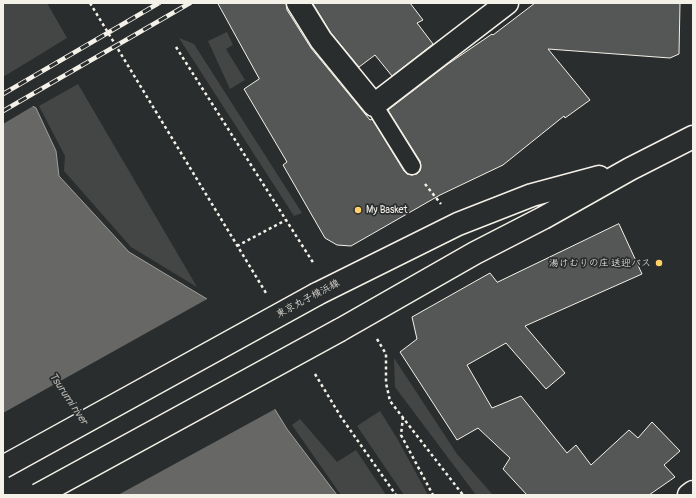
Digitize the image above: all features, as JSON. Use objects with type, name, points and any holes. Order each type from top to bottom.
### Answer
[{"type":"main road","points":[[298,3],[321,40],[374,105],[507,3]]},
{"type":"main road","name":"東京丸子横浜線","points":[[38,495],[340,330],[475,253],[543,218],[630,169],[693,137]]},
{"type":"main road","name":"東京丸子横浜線","points":[[3,467],[317,294],[458,224],[532,195],[630,169]]},
{"type":"main road","points":[[689,495],[693,492]]},
{"type":"lane","points":[[374,105],[412,166]]},
{"type":"path","points":[[90,3],[266,294]]},
{"type":"path","points":[[176,47],[314,264]]},
{"type":"path","points":[[412,166],[444,207]]},
{"type":"path","points":[[237,246],[286,220]]},
{"type":"path","points":[[376,337],[386,354],[386,384],[390,400],[463,495]]},
{"type":"path","points":[[312,369],[341,417],[396,495]]},
{"type":"path","points":[[403,417],[401,434],[433,495]]},
{"type":"shaded area","points":[[3,3],[47,3],[67,38],[3,77]]},
{"type":"shaded area","points":[[227,32],[233,45],[226,49],[245,80],[230,89],[208,41]]},
{"type":"shaded area","points":[[179,38],[194,44],[302,213],[294,216]]},
{"type":"shaded area","points":[[78,84],[197,287],[131,247],[64,171],[65,156],[39,106]]},
{"type":"shaded area","points":[[394,358],[457,454],[493,495],[476,495],[395,387]]},
{"type":"shaded area","points":[[380,411],[398,440],[428,495],[404,495],[357,426]]},
{"type":"shaded area","points":[[300,419],[337,462],[356,450],[386,495],[341,495],[292,425]]},
{"type":"water","name":"Tsurumi river","points":[[3,88],[36,108],[56,151],[59,176],[129,252],[207,299],[287,429],[337,495],[3,495]]},
{"type":"pier","points":[[3,86],[35,105],[3,124]]},
{"type":"pier","points":[[209,298],[277,408],[118,495],[3,495],[3,413]]},
{"type":"building","points":[[218,3],[286,3],[287,10],[311,48],[370,120],[372,119],[404,171],[407,174],[412,175],[417,174],[420,171],[420,161],[388,110],[448,64],[492,34],[493,35],[535,3],[680,3],[679,54],[670,58],[548,49],[590,100],[565,118],[564,116],[503,165],[440,195],[351,246],[337,245],[325,238],[283,165],[287,162],[244,89],[259,79]]},
{"type":"building","points":[[313,3],[410,3],[423,20],[417,23],[433,44],[392,76],[375,55],[359,67],[331,33]]},
{"type":"building","points":[[619,224],[642,274],[525,326],[565,373],[546,389],[506,343],[467,365],[492,408],[521,396],[567,453],[576,445],[591,465],[629,430],[638,438],[652,422],[680,451],[664,465],[675,477],[649,495],[527,495],[503,469],[510,458],[478,428],[457,440],[400,352],[417,339],[412,317],[490,273],[497,282]]},
{"type":"railway","points":[[3,94],[159,3]]},
{"type":"railway","points":[[3,111],[190,3]]},
{"type":"place","name":"My Basket","points":[[358,210]]},
{"type":"place","name":"湯けむりの庄 送迎バス","points":[[659,263]]}]
